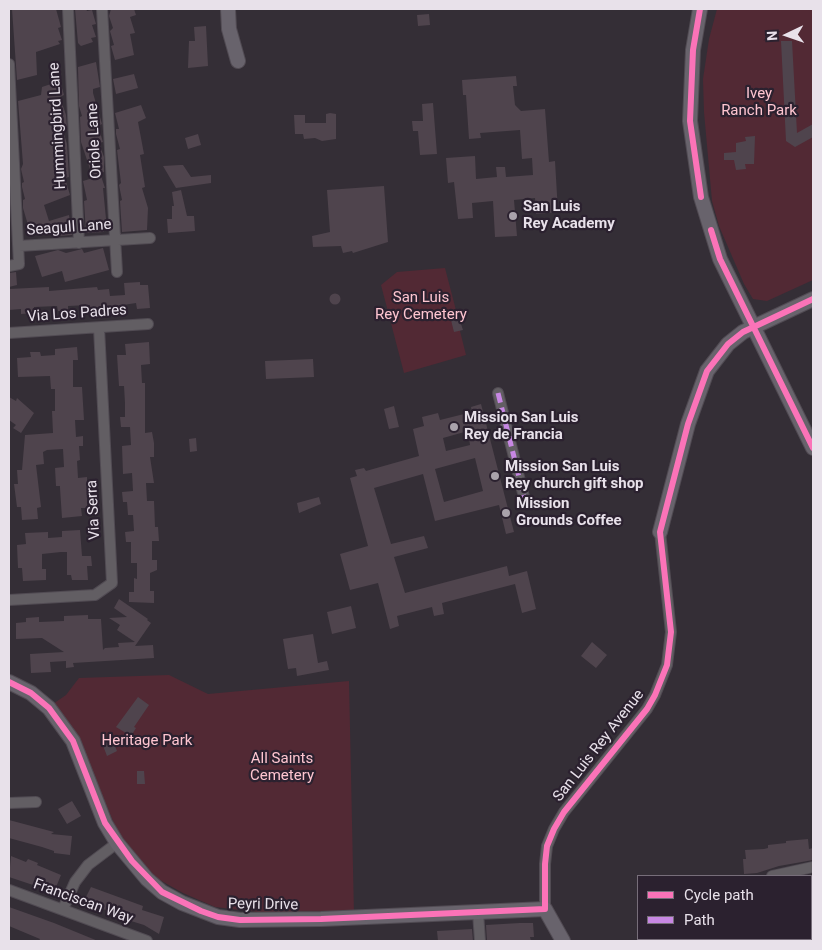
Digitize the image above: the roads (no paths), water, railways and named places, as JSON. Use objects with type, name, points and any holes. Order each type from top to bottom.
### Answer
[{"type":"street","name":"Hummingbird Lane","points":[[68,9],[79,243]]},
{"type":"street","name":"Oriole Lane","points":[[102,9],[118,272]]},
{"type":"street","points":[[228,9],[229,30],[238,61]]},
{"type":"street","points":[[700,9],[693,50],[690,121],[700,197],[720,259],[813,448]]},
{"type":"street","points":[[9,64],[13,201],[19,246]]},
{"type":"street","name":"Seagull Lane","points":[[9,266],[19,264],[19,246],[150,238]]},
{"type":"street","name":"San Luis Rey Avenue","points":[[545,908],[545,864],[548,846],[554,829],[564,812],[647,709],[667,665],[671,632],[660,532],[688,424],[707,371],[728,344],[754,327],[813,299]]},
{"type":"street","points":[[797,306],[813,304]]},
{"type":"street","name":"Via Los Padres","points":[[9,333],[148,324]]},
{"type":"street","name":"Via Serra","points":[[9,600],[95,595],[112,583],[99,328]]},
{"type":"street","points":[[498,393],[525,501]]},
{"type":"street","name":"Peyri Drive","points":[[9,682],[31,693],[49,708],[73,741],[105,823],[117,843],[148,879],[162,892],[218,917],[240,920],[321,919],[545,908]]},
{"type":"street","points":[[9,803],[36,802]]},
{"type":"street","points":[[63,909],[75,882],[88,865],[117,843]]},
{"type":"street","points":[[777,875],[813,868]]},
{"type":"street","name":"Franciscan Way","points":[[9,890],[147,941]]},
{"type":"street","points":[[545,908],[563,941]]},
{"type":"street","points":[[478,912],[480,941]]},
{"type":"street","points":[[766,941],[780,940]]},
{"type":"place","name":"San Luis Rey Academy","points":[[513,216]]},
{"type":"place","name":"Mission San Luis Rey de Francia","points":[[454,427]]},
{"type":"place","name":"Mission San Luis Rey church gift shop","points":[[495,476]]},
{"type":"place","name":"Mission Grounds Coffee","points":[[506,513]]},
{"type":"park label","name":"Ivey Ranch Park","points":[[759,102]]},
{"type":"park label","name":"San Luis Rey Cemetery","points":[[421,306]]},
{"type":"park label","name":"Heritage Park","points":[[147,741]]},
{"type":"park label","name":"All Saints Cemetery","points":[[282,768]]}]
